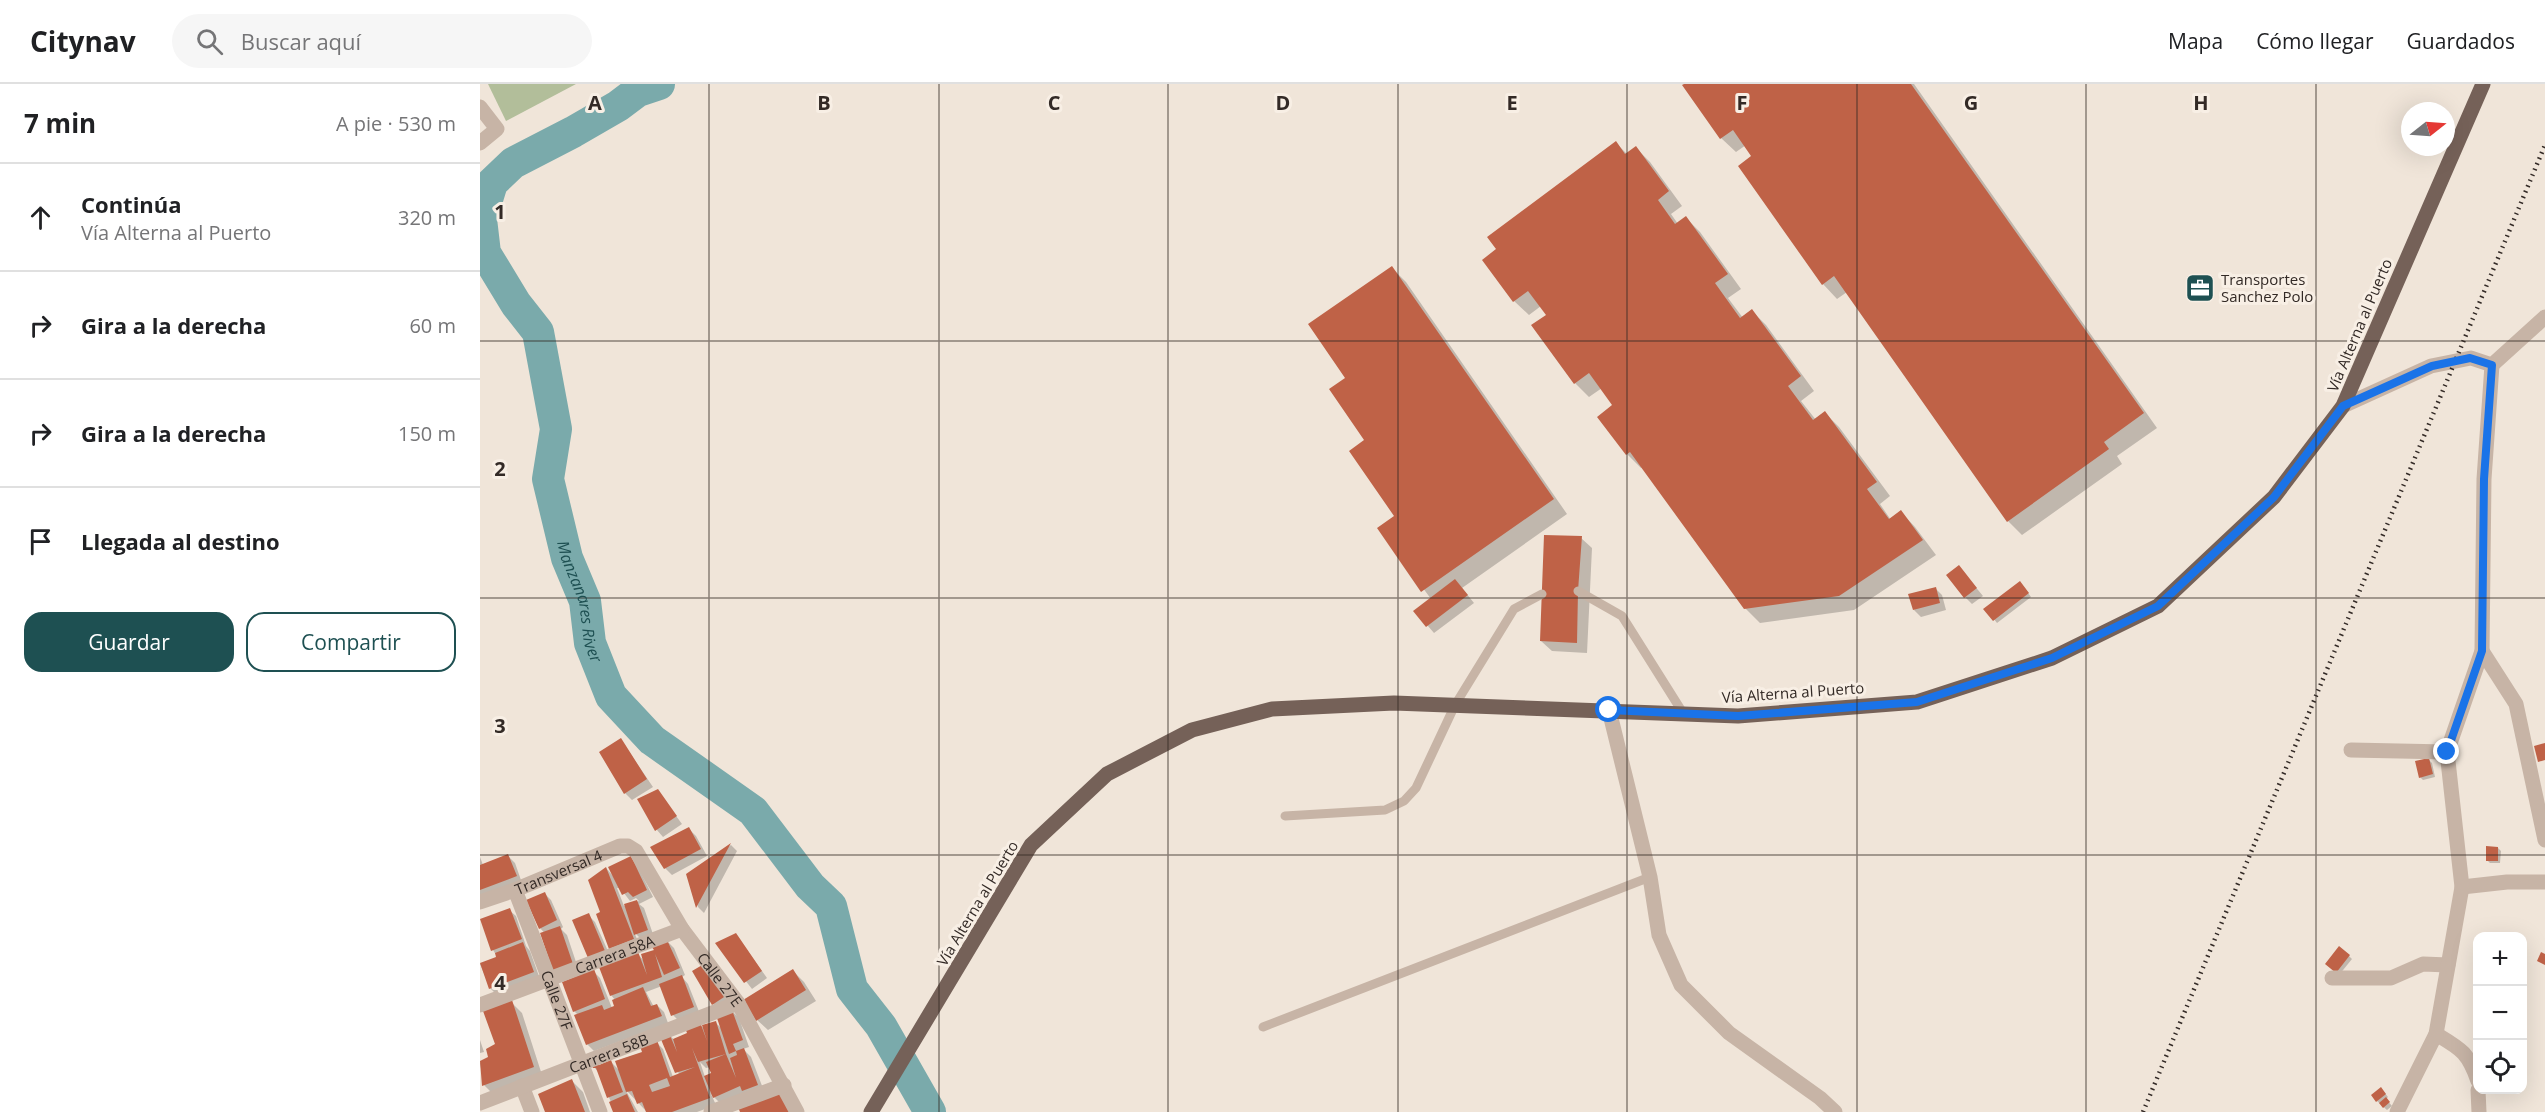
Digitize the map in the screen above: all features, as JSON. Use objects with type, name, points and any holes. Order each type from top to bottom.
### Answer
[{"type":"main road","name":"Vía Alterna al Puerto","points":[[871,1112],[925,1026],[1031,845],[1107,774],[1192,730],[1272,709],[1394,703],[1738,716],[1917,702],[2052,658],[2158,606],[2274,497],[2343,406],[2483,84]]},
{"type":"street","points":[[480,107],[497,129],[480,143]]},
{"type":"street","points":[[2397,1112],[2436,1034],[2462,887],[2447,752],[2482,651],[2484,479],[2492,365],[2545,317]]},
{"type":"street","points":[[2343,406],[2432,366],[2470,358],[2492,365]]},
{"type":"street","points":[[2482,651],[2516,704],[2545,840]]},
{"type":"street","points":[[1609,710],[1650,877],[1659,935],[1682,985],[1729,1033],[1820,1098],[1835,1112]]},
{"type":"street","points":[[2351,750],[2447,752]]},
{"type":"street","name":"Transversal 4","points":[[480,902],[515,890],[620,846],[628,846],[636,851]]},
{"type":"street","name":"Calle 27E","points":[[636,851],[682,929],[738,1003],[797,1112]]},
{"type":"street","points":[[2462,887],[2507,882],[2545,882]]},
{"type":"street","name":"Calle 27F","points":[[515,890],[600,1112]]},
{"type":"street","name":"Carrera 58A","points":[[480,1005],[682,929]]},
{"type":"street","points":[[2332,978],[2391,978],[2423,964],[2448,965]]},
{"type":"street","name":"Carrera 58B","points":[[480,1103],[738,1003]]},
{"type":"street","points":[[2436,1034],[2463,1050],[2473,1067]]},
{"type":"street","points":[[711,1112],[784,1085]]},
{"type":"street","points":[[522,1086],[532,1112]]},
{"type":"street","points":[[2478,1094],[2479,1112]]},
{"type":"lane","points":[[1578,591],[1622,616],[1683,713]]},
{"type":"lane","points":[[1285,816],[1385,810],[1404,801],[1416,788],[1455,705],[1514,609],[1542,594]]},
{"type":"lane","points":[[1263,1027],[1650,877]]},
{"type":"green space","points":[[488,84],[576,84],[506,121]]},
{"type":"building","points":[[1911,84],[2144,413],[2104,442],[2109,449],[2007,522],[1834,276],[1822,285],[1738,166],[1751,156],[1733,130],[1720,139],[1682,85]]},
{"type":"building","points":[[1616,141],[1625,154],[1636,146],[1669,191],[1658,200],[1675,224],[1686,216],[1728,274],[1715,283],[1740,318],[1752,309],[1801,376],[1788,386],[1813,420],[1825,411],[1877,482],[1867,489],[1889,519],[1901,510],[1923,540],[1839,596],[1744,609],[1630,452],[1626,455],[1597,417],[1612,405],[1589,373],[1574,384],[1531,325],[1546,315],[1528,291],[1513,302],[1482,260],[1496,249],[1487,237]]},
{"type":"building","points":[[1392,266],[1554,499],[1421,592],[1377,528],[1394,516],[1349,451],[1364,440],[1329,389],[1345,378],[1308,324]]},
{"type":"building","points":[[1544,535],[1582,536],[1577,643],[1540,641]]},
{"type":"building","points":[[1959,565],[1977,588],[1964,598],[1946,575]]},
{"type":"building","points":[[1455,579],[1468,595],[1426,627],[1413,611]]},
{"type":"building","points":[[2020,581],[2029,593],[1993,621],[1983,609]]},
{"type":"building","points":[[1936,587],[1940,603],[1913,610],[1908,594]]},
{"type":"building","points":[[621,738],[647,779],[624,794],[599,752]]},
{"type":"building","points":[[2545,743],[2545,760],[2538,762],[2534,746]]},
{"type":"building","points":[[2429,758],[2433,774],[2419,778],[2415,761]]},
{"type":"building","points":[[658,789],[677,816],[655,831],[637,799]]},
{"type":"building","points":[[689,827],[701,849],[664,869],[650,847]]},
{"type":"building","points":[[731,843],[696,908],[686,874]]},
{"type":"building","points":[[2486,846],[2498,847],[2498,861],[2486,861]]},
{"type":"building","points":[[508,854],[517,876],[480,890],[480,865]]},
{"type":"building","points":[[631,856],[647,890],[633,897],[628,892],[622,895],[608,867]]},
{"type":"building","points":[[606,867],[634,939],[609,949],[596,914],[600,912],[588,880]]},
{"type":"building","points":[[545,892],[557,920],[539,929],[526,900]]},
{"type":"building","points":[[637,900],[648,930],[634,935],[624,904]]},
{"type":"building","points":[[510,908],[522,939],[491,951],[480,919]]},
{"type":"building","points":[[589,913],[605,951],[588,958],[572,920]]},
{"type":"building","points":[[560,926],[573,964],[553,971],[540,933]]},
{"type":"building","points":[[736,933],[762,971],[744,983],[715,943]]},
{"type":"building","points":[[667,940],[680,968],[664,975],[655,954],[662,977],[610,996],[599,967],[638,952],[647,975],[641,954],[654,950],[651,946]]},
{"type":"building","points":[[523,942],[534,972],[489,989],[480,963],[496,957],[495,953]]},
{"type":"building","points":[[2339,946],[2350,955],[2336,973],[2325,964]]},
{"type":"building","points":[[2541,952],[2545,954],[2545,965],[2537,961]]},
{"type":"building","points":[[704,964],[724,997],[712,1005],[692,971]]},
{"type":"building","points":[[594,969],[605,999],[573,1012],[562,982]]},
{"type":"building","points":[[793,969],[806,990],[756,1021],[743,1000]]},
{"type":"building","points":[[682,975],[694,1007],[671,1016],[659,984]]},
{"type":"building","points":[[643,987],[651,1006],[657,1004],[662,1016],[586,1045],[574,1015],[602,1005],[604,1010],[614,1006],[612,1000]]},
{"type":"building","points":[[512,1000],[534,1067],[482,1086],[480,1061],[488,1057],[486,1049],[495,1044],[483,1011]]},
{"type":"building","points":[[732,1010],[743,1040],[733,1044],[736,1051],[729,1054],[716,1015]]},
{"type":"building","points":[[716,1021],[726,1054],[698,1062],[692,1048],[710,1098],[672,1112],[646,1112],[642,1102],[637,1104],[632,1091],[626,1092],[615,1061],[642,1052],[640,1046],[657,1040],[670,1077],[695,1067],[675,1073],[660,1037],[669,1033],[677,1052],[673,1039],[687,1033],[685,1028],[700,1022],[707,1041],[702,1025]],"holes":[[[667,1078],[670,1086],[652,1092],[649,1085]]]},
{"type":"building","points":[[744,1048],[758,1085],[742,1091],[740,1086],[713,1098],[704,1076],[711,1073],[706,1062],[726,1054],[736,1078],[730,1058],[737,1055],[736,1051]]},
{"type":"building","points":[[611,1060],[623,1092],[607,1098],[596,1068],[593,1068],[591,1063],[599,1065]]},
{"type":"building","points":[[572,1079],[585,1112],[545,1112],[538,1094]]},
{"type":"building","points":[[2381,1087],[2386,1094],[2376,1102],[2371,1095]]},
{"type":"building","points":[[782,1090],[791,1112],[740,1112],[738,1107]]},
{"type":"building","points":[[627,1094],[635,1112],[613,1112],[609,1102]]},
{"type":"building","points":[[2386,1097],[2390,1102],[2383,1108],[2379,1103]]},
{"type":"waterway","name":"Manzanares River","points":[[659,84],[638,91],[618,106],[573,132],[513,163],[492,183],[481,219],[485,253],[516,304],[538,332],[556,429],[548,479],[567,558],[585,601],[590,643],[611,696],[652,740],[753,811],[810,886],[831,906],[852,989],[881,1026],[930,1112]]},
{"type":"railway","points":[[2143,1112],[2545,145]]},
{"type":"place","name":"Transportes Sanchez Polo","points":[[2200,288]]},
{"type":"route","points":[[1609,710],[1738,716],[1917,702],[2052,658],[2158,606],[2274,497],[2343,406],[2432,366],[2470,358],[2492,365],[2484,479],[2482,651],[2447,752]]}]
